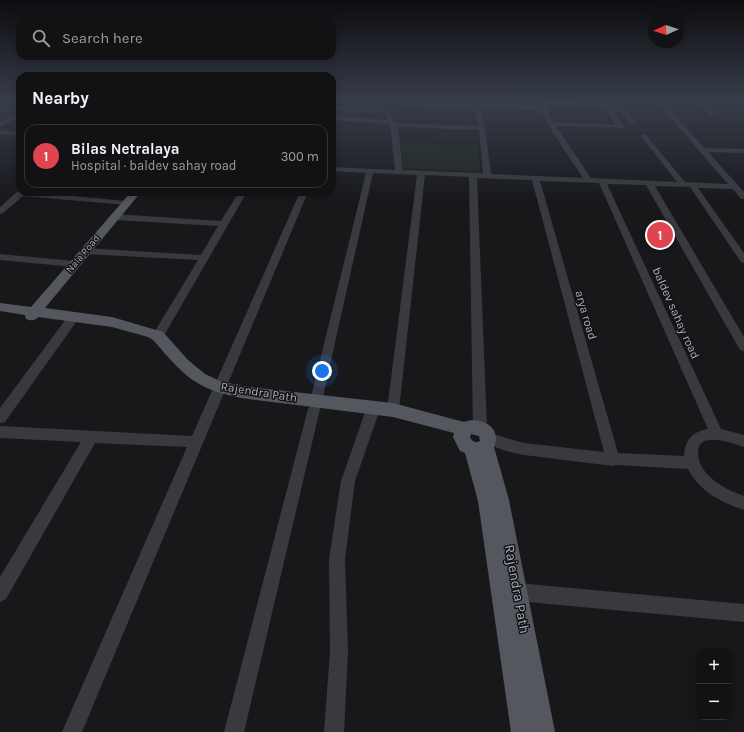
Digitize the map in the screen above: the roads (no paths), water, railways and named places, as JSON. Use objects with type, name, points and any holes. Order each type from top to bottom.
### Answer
[{"type":"main road","name":"Nala Road","points":[[33,313],[132,196]]},
{"type":"main road","name":"Rajendra Path","points":[[0,307],[109,325],[153,334],[158,336],[186,366],[218,391]]},
{"type":"main road","name":"Rajendra Path","points":[[0,312],[33,313],[70,322],[109,325],[152,342],[178,371],[193,384],[218,391],[315,405],[390,418],[476,439]]},
{"type":"main road","name":"Rajendra Path","points":[[315,405],[393,410],[476,439],[500,500],[542,732]]},
{"type":"main road","name":"Rajendra Path","points":[[476,439],[524,732]]},
{"type":"street","points":[[394,134],[399,172]]},
{"type":"street","points":[[483,134],[487,176]]},
{"type":"street","points":[[558,134],[589,181]]},
{"type":"street","points":[[688,134],[744,197]]},
{"type":"street","points":[[644,136],[687,185],[744,260]]},
{"type":"street","points":[[702,150],[744,151]]},
{"type":"street","points":[[336,169],[736,187]]},
{"type":"street","points":[[234,732],[315,405],[370,170]]},
{"type":"street","points":[[393,410],[421,173]]},
{"type":"street","points":[[473,175],[476,439],[520,449],[613,460],[693,463]]},
{"type":"street","name":"arya road","points":[[535,178],[613,460]]},
{"type":"street","name":"baldev sahay road","points":[[602,181],[716,434]]},
{"type":"street","points":[[649,183],[744,347]]},
{"type":"street","points":[[0,211],[18,196]]},
{"type":"street","points":[[52,196],[126,203]]},
{"type":"street","points":[[158,336],[223,224],[241,196]]},
{"type":"street","points":[[72,732],[302,196]]},
{"type":"street","points":[[114,217],[223,224]]},
{"type":"street","points":[[85,251],[204,258]]},
{"type":"street","points":[[0,257],[74,264]]},
{"type":"street","points":[[0,418],[70,322]]},
{"type":"street","points":[[334,732],[338,652],[337,559],[348,481],[371,415]]},
{"type":"street","points":[[0,432],[197,442]]},
{"type":"street","points":[[744,441],[729,435],[705,435],[696,439],[692,447],[691,456],[693,463],[703,479],[716,491],[731,499],[744,503]]},
{"type":"street","points":[[0,593],[92,436]]},
{"type":"street","points":[[517,592],[744,613]]},
{"type":"place","name":"Bilas Netralaya","points":[[660,235]]}]
